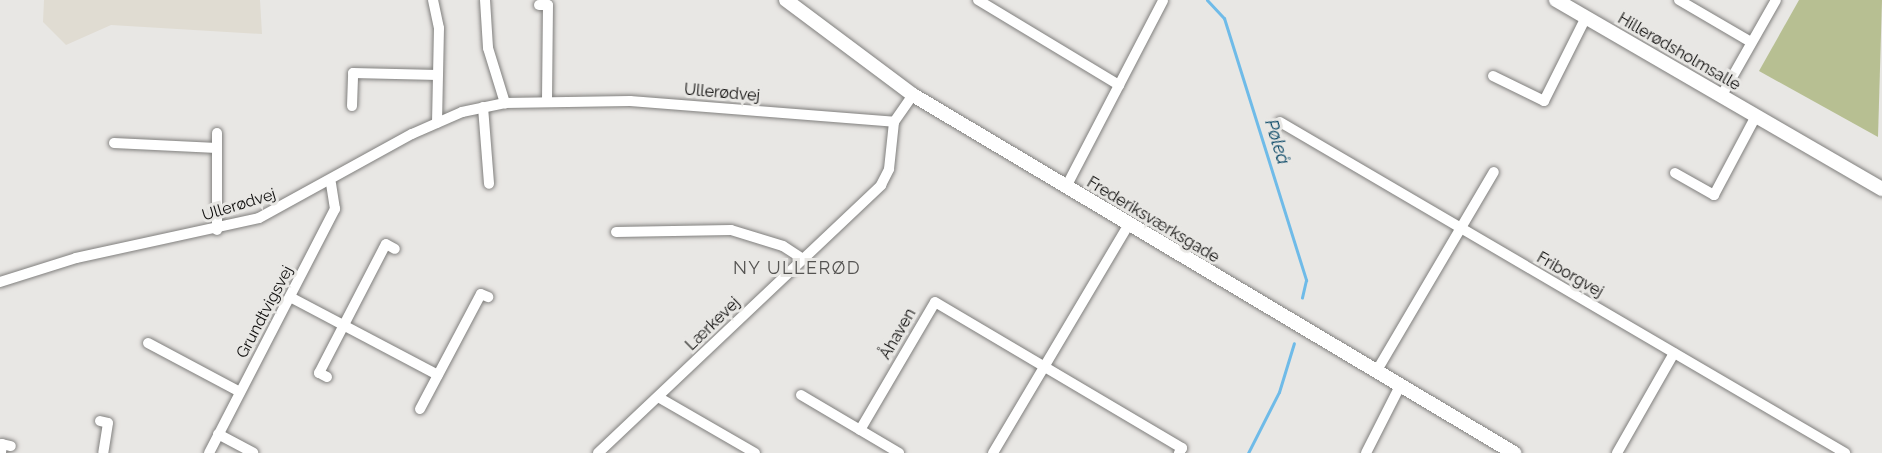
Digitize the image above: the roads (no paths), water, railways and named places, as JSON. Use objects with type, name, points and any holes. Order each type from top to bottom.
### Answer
[{"type":"street","points":[[433,0],[438,75],[437,123]]},
{"type":"street","points":[[485,0],[488,48],[505,103]]},
{"type":"street","points":[[978,0],[1119,85]]},
{"type":"street","name":"Hillerødsholmsalle","points":[[1556,0],[1882,189]]},
{"type":"street","points":[[1679,0],[1751,42]]},
{"type":"street","points":[[1722,95],[1776,0]]},
{"type":"street","points":[[1066,187],[1163,1]]},
{"type":"street","name":"Frederiksværksgade","points":[[795,3],[913,95],[1514,453]]},
{"type":"street","points":[[539,5],[548,5],[547,101]]},
{"type":"street","points":[[1493,76],[1544,101],[1586,17]]},
{"type":"street","points":[[352,106],[353,73],[438,75]]},
{"type":"street","name":"Lærkevej","points":[[597,453],[881,185],[889,169],[894,122],[913,95]]},
{"type":"street","name":"Ullerødvej","points":[[0,282],[76,258],[217,230],[260,218],[331,183],[437,123],[483,107],[505,103],[630,101],[894,122]]},
{"type":"street","points":[[483,107],[489,184]]},
{"type":"street","points":[[1676,173],[1714,195],[1756,116]]},
{"type":"street","name":"Friborgvej","points":[[1280,122],[1845,453]]},
{"type":"street","points":[[217,133],[217,230]]},
{"type":"street","points":[[114,142],[217,148]]},
{"type":"street","points":[[1376,372],[1494,172]]},
{"type":"street","name":"Grundtvigsvej","points":[[208,453],[335,209],[331,183]]},
{"type":"street","points":[[993,453],[1129,224]]},
{"type":"street","points":[[616,232],[731,230],[783,246],[803,259]]},
{"type":"street","points":[[327,377],[319,373],[386,244],[395,249]]},
{"type":"street","points":[[420,409],[481,294],[488,297]]},
{"type":"street","points":[[290,297],[438,375]]},
{"type":"street","name":"Åhaven","points":[[860,430],[935,302],[1045,367]]},
{"type":"street","points":[[148,344],[240,392]]},
{"type":"street","points":[[1617,453],[1674,353]]},
{"type":"street","points":[[1045,367],[1182,448],[1179,453]]},
{"type":"street","points":[[1366,453],[1400,386]]},
{"type":"street","points":[[801,395],[899,453]]},
{"type":"street","points":[[658,397],[755,453]]},
{"type":"street","points":[[100,421],[108,423],[103,453]]},
{"type":"street","points":[[218,434],[253,453]]},
{"type":"street","points":[[1,453],[2,444],[11,446]]},
{"type":"waterway","name":"Pøleå","points":[[1207,0],[1224,18],[1306,280],[1302,298]]},
{"type":"waterway","name":"Pøleå","points":[[1248,453],[1279,392],[1294,343]]},
{"type":"district","name":"NY ULLERØD","points":[[797,268]]}]
